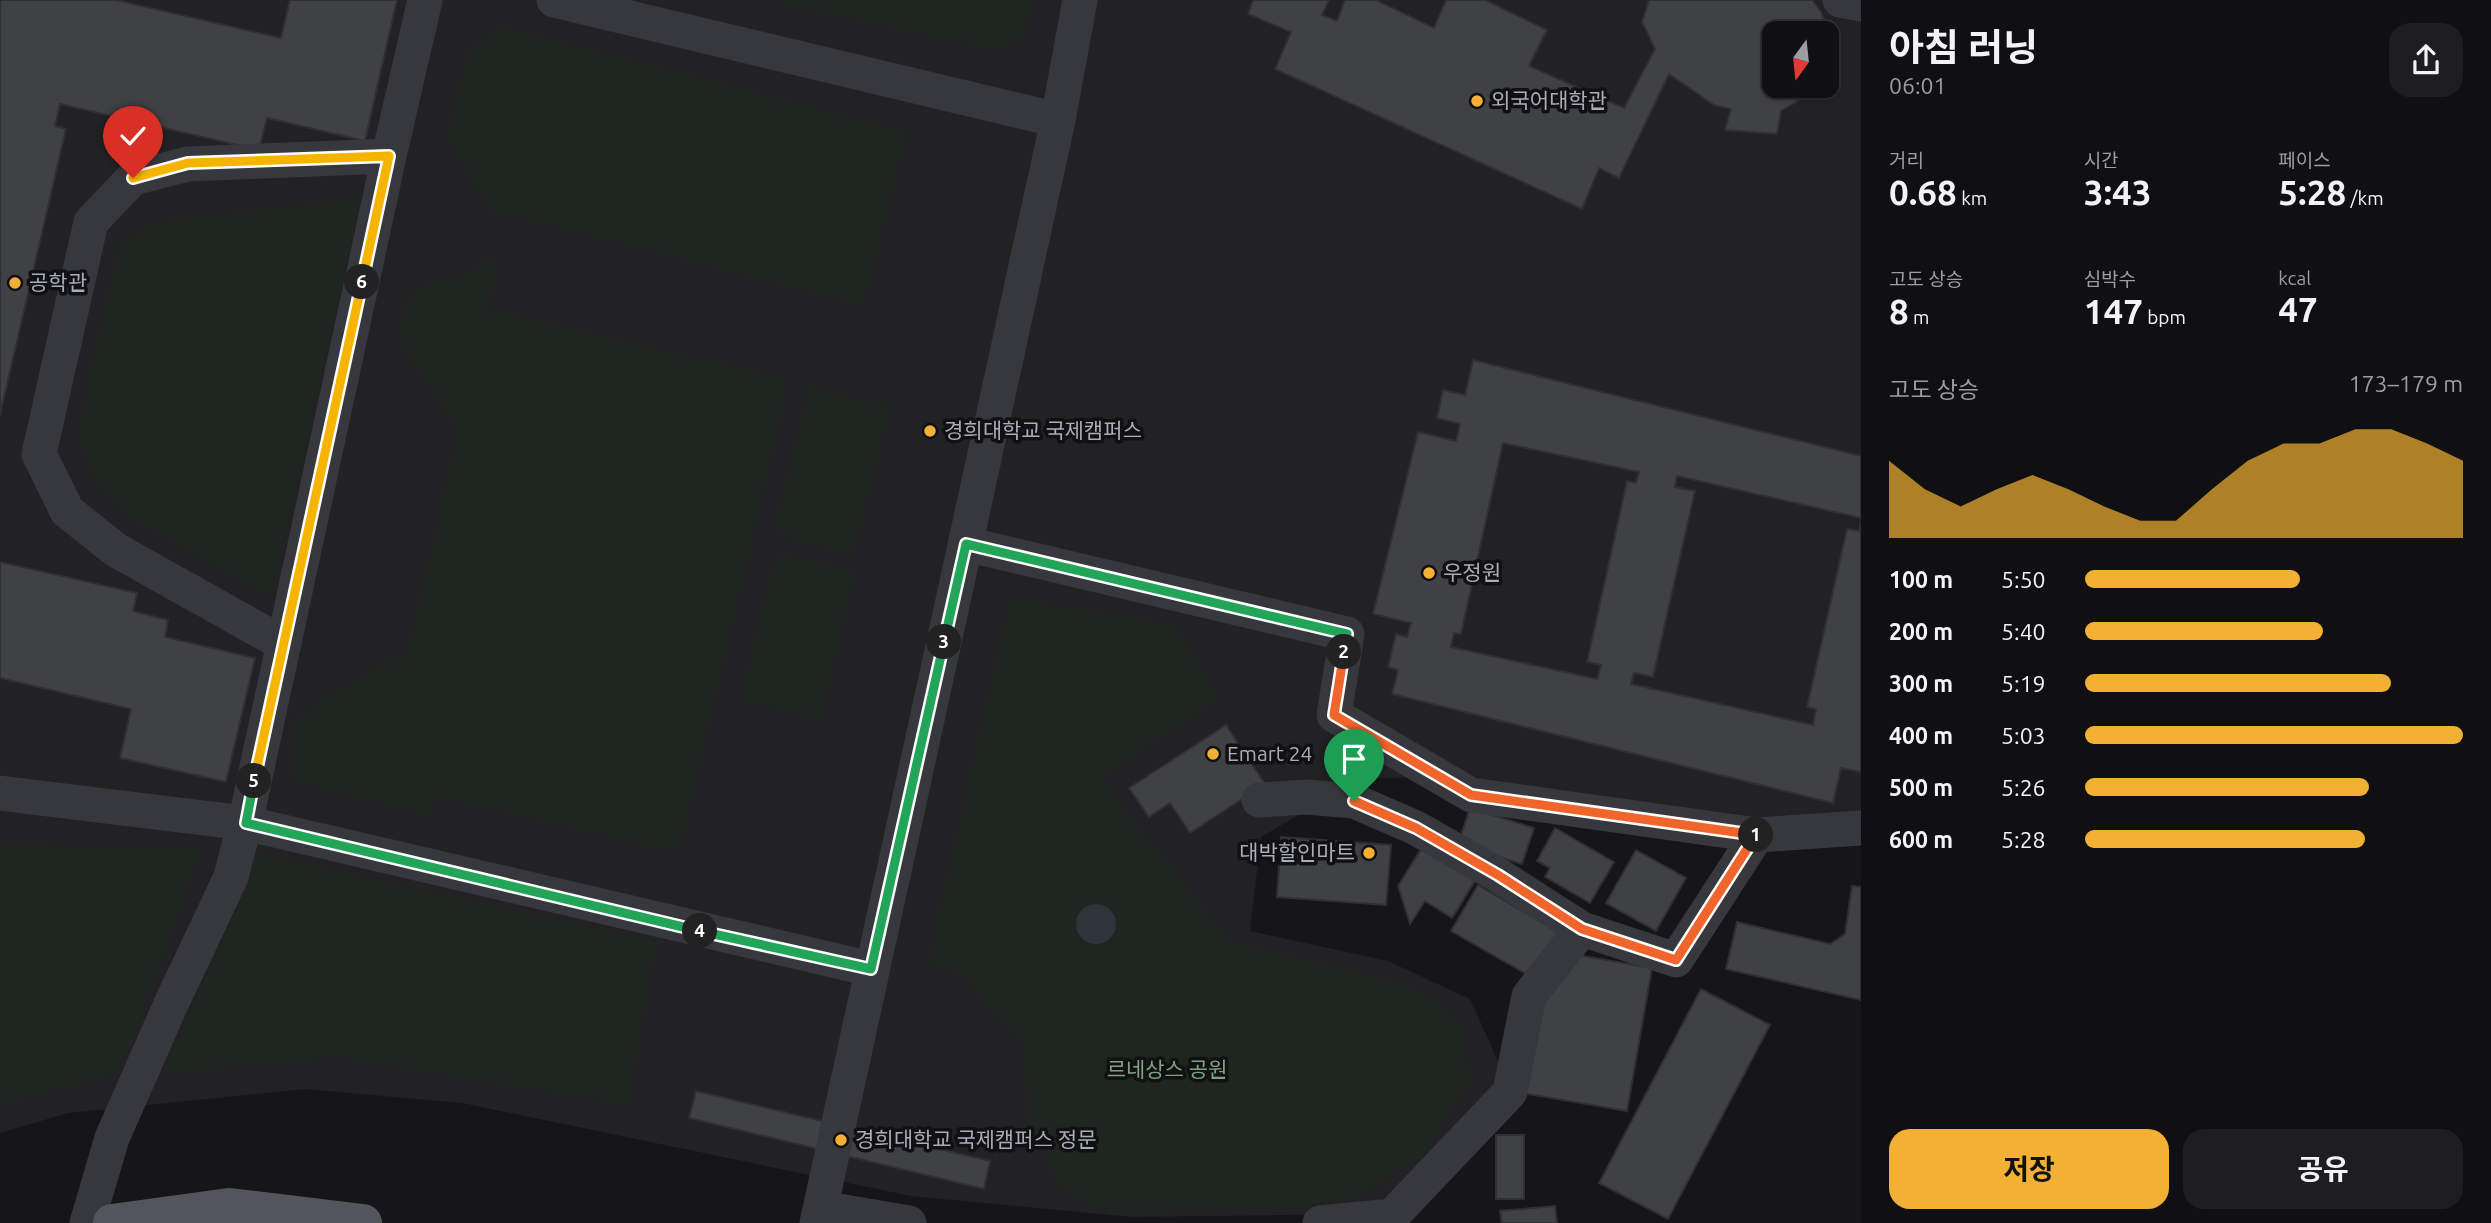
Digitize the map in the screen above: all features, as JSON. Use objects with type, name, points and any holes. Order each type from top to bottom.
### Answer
[{"type":"main road","points":[[112,1223],[229,1207],[363,1223]]},
{"type":"street","points":[[87,1223],[112,1138],[231,877],[246,823],[425,0]]},
{"type":"street","points":[[554,0],[1058,120]]},
{"type":"street","points":[[909,1223],[819,1215],[1058,120],[1080,0]]},
{"type":"street","points":[[1840,0],[1861,4]]},
{"type":"street","points":[[284,644],[116,551],[66,511],[39,454],[91,222],[133,178],[188,163],[389,156]]},
{"type":"street","points":[[966,544],[1347,634],[1334,715],[1471,795],[1757,835],[1861,828]]},
{"type":"street","points":[[0,793],[246,823],[871,969]]},
{"type":"street","points":[[1259,800],[1306,797],[1354,801],[1416,828],[1498,875],[1582,929],[1676,960],[1757,835]]},
{"type":"street","points":[[1320,1223],[1392,1216],[1510,1092],[1529,996],[1582,929]]},
{"type":"shaded area","name":"경희대학교 국제캠퍼스","points":[[0,0],[1861,0],[1861,818],[1738,818],[1453,776],[1360,779],[1261,837],[1250,931],[1388,961],[1470,999],[1503,1072],[1461,1143],[1362,1214],[1131,1217],[911,1196],[462,1103],[305,1089],[68,1113],[0,1133]]},
{"type":"shaded area","points":[[1096,904],[1104,905],[1110,910],[1115,916],[1115,932],[1110,938],[1104,943],[1096,944],[1088,943],[1082,938],[1077,932],[1076,924],[1077,916],[1082,910],[1088,905]]},
{"type":"green space","points":[[772,0],[1030,0],[1024,32],[1000,50]]},
{"type":"green space","points":[[499,27],[906,132],[862,304],[533,220],[511,211],[497,220],[447,136],[470,48]]},
{"type":"green space","points":[[361,199],[270,595],[124,514],[96,482],[78,433],[119,248],[153,223]]},
{"type":"green space","points":[[489,257],[496,262],[488,310],[788,380],[678,851],[436,795],[431,815],[291,778],[294,719],[399,654],[406,663],[462,419],[454,424],[398,337],[406,299],[437,277],[449,287]]},
{"type":"green space","points":[[810,388],[888,407],[852,553],[775,535]]},
{"type":"green space","points":[[777,553],[854,572],[819,718],[742,699]]},
{"type":"green space","name":"르네상스 공원","points":[[1011,599],[1172,625],[1219,697],[1099,779],[1230,942],[1408,986],[1457,1017],[1470,1079],[1422,1157],[1351,1198],[1298,1206],[1111,1212],[1063,1189],[1031,1135],[1023,1042],[991,1011],[969,978],[929,961]]},
{"type":"green space","points":[[0,845],[201,849],[131,1042],[116,1072],[0,1104]]},
{"type":"green space","points":[[252,853],[655,942],[627,1103],[337,1056],[163,1072],[245,889]]},
{"type":"building","name":"공학관","points":[[0,0],[116,0],[281,38],[290,0],[397,0],[365,141],[267,118],[259,150],[60,104],[55,126],[66,129],[0,415]]},
{"type":"building","name":"외국어대학관","points":[[1253,0],[1329,0],[1322,15],[1337,21],[1345,0],[1376,0],[1434,28],[1446,0],[1485,0],[1547,30],[1529,66],[1624,108],[1655,49],[1642,22],[1649,0],[1812,0],[1825,21],[1762,21],[1762,98],[1802,98],[1781,111],[1777,134],[1725,130],[1731,109],[1714,105],[1669,74],[1619,178],[1599,168],[1582,209],[1275,69],[1291,32],[1248,14]]},
{"type":"building","name":"우정원","points":[[1473,360],[1861,456],[1861,518],[1677,476],[1675,487],[1695,491],[1653,677],[1634,673],[1631,684],[1813,725],[1816,709],[1807,707],[1847,529],[1859,531],[1861,522],[1861,772],[1841,768],[1833,803],[1392,694],[1398,670],[1388,667],[1396,634],[1407,637],[1411,623],[1373,614],[1418,432],[1456,441],[1460,424],[1437,418],[1443,390],[1465,395]],"holes":[[[1503,443],[1639,472],[1636,483],[1627,481],[1587,662],[1601,665],[1597,679],[1451,647],[1454,633],[1461,634]]]},
{"type":"building","points":[[0,562],[137,593],[133,611],[168,620],[165,637],[255,658],[226,782],[120,758],[131,709],[0,678]]},
{"type":"building","name":"Emart 24","points":[[1226,725],[1265,784],[1190,833],[1170,803],[1149,817],[1129,788]]},
{"type":"building","points":[[1470,808],[1534,828],[1522,864],[1458,844]]},
{"type":"building","points":[[1555,828],[1614,862],[1590,903],[1545,877],[1550,868],[1537,861]]},
{"type":"building","points":[[1281,837],[1391,845],[1386,905],[1277,897]]},
{"type":"building","points":[[1425,843],[1478,876],[1452,918],[1425,901],[1410,924],[1398,886]]},
{"type":"building","points":[[1636,850],[1686,878],[1656,931],[1606,903]]},
{"type":"building","points":[[1478,885],[1562,934],[1535,979],[1451,931]]},
{"type":"building","points":[[1852,886],[1861,887],[1861,1000],[1726,969],[1737,922],[1830,944],[1845,934]]},
{"type":"building","points":[[1572,954],[1652,968],[1627,1111],[1523,1093],[1541,985]]},
{"type":"building","points":[[1701,989],[1770,1025],[1668,1219],[1599,1183]]},
{"type":"building","name":"경희대학교 국제캠퍼스 정문","points":[[696,1091],[990,1161],[984,1189],[689,1118]]},
{"type":"building","points":[[1496,1135],[1524,1135],[1524,1199],[1496,1199]]},
{"type":"building","points":[[1555,1206],[1557,1223],[1502,1223],[1500,1211]]},
{"type":"place","name":"외국어대학관","points":[[1477,101]]},
{"type":"place","name":"공학관","points":[[15,283]]},
{"type":"place","name":"경희대학교 국제캠퍼스","points":[[930,431]]},
{"type":"place","name":"우정원","points":[[1429,573]]},
{"type":"place","name":"Emart 24","points":[[1213,754]]},
{"type":"place","name":"대박할인마트","points":[[1369,853]]},
{"type":"place","name":"경희대학교 국제캠퍼스 정문","points":[[841,1140]]},
{"type":"route","points":[[133,178],[188,163],[389,156],[246,823],[871,969],[966,544],[1347,634],[1334,715],[1471,795],[1757,835],[1676,960],[1582,929],[1498,875],[1416,828],[1354,801]]}]
